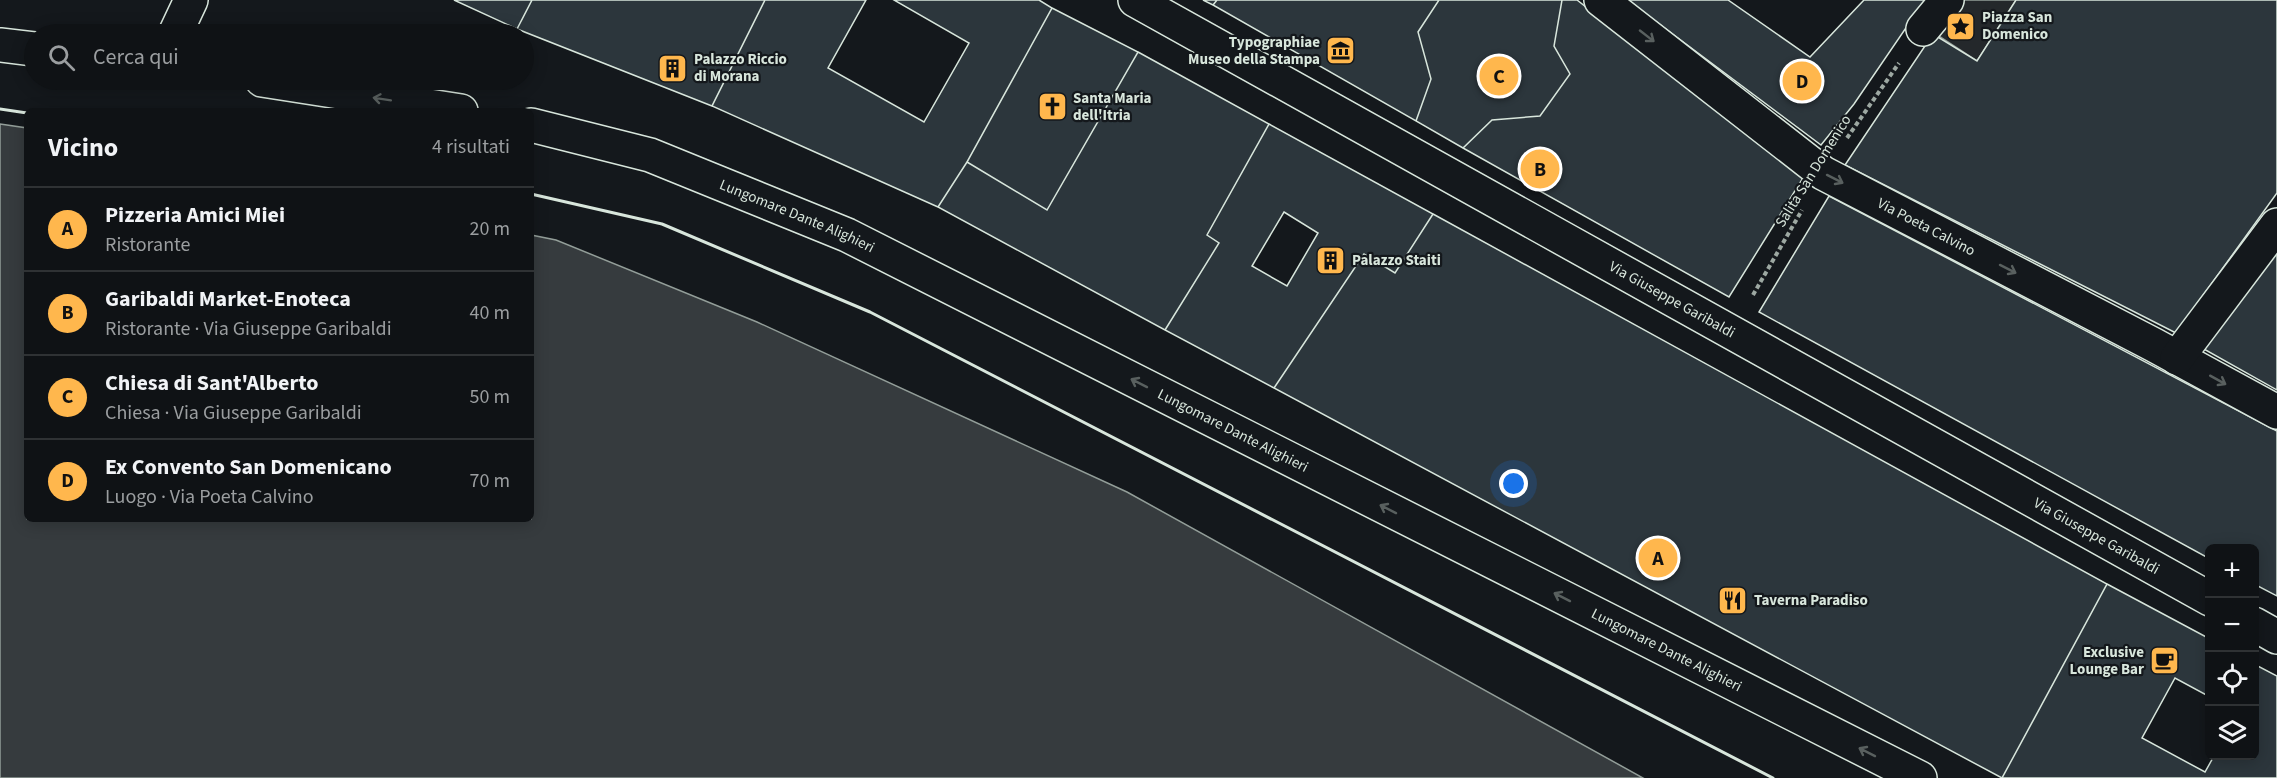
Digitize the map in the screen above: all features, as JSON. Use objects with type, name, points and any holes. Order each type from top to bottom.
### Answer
[{"type":"street","points":[[180,24],[191,0]]},
{"type":"street","name":"Via Giuseppe Garibaldi","points":[[1135,0],[2208,598]]},
{"type":"street","name":"Via Poeta Calvino","points":[[1601,0],[1823,173],[2277,412]]},
{"type":"street","points":[[1923,29],[1947,0]]},
{"type":"street","points":[[0,45],[24,48]]},
{"type":"street","points":[[326,90],[442,108]]},
{"type":"street","name":"Lungomare Dante Alighieri","points":[[534,126],[650,154],[847,235],[1920,778]]},
{"type":"street","points":[[2177,358],[2277,225]]},
{"type":"street","points":[[2259,627],[2277,637]]},
{"type":"path","name":"Salita San Domenico","points":[[1731,332],[1823,173],[1923,29]]},
{"type":"shaded area","name":"Piazza San Domenico","points":[[1925,0],[2016,0],[1977,61],[1911,18]]},
{"type":"shaded area","points":[[0,124],[24,128],[24,522],[534,522],[534,236],[556,240],[757,322],[1127,492],[1643,778],[0,778]]},
{"type":"building","points":[[454,0],[532,0],[520,24],[506,24]]},
{"type":"building","name":"Palazzo Riccio di Morana","points":[[532,0],[765,0],[712,106],[534,36],[534,24],[520,24]]},
{"type":"building","points":[[765,0],[866,0],[828,68],[924,122],[969,43],[894,0],[1039,0],[1052,8],[967,162],[938,207],[712,106]]},
{"type":"building","points":[[1203,0],[1217,0],[1213,5]]},
{"type":"building","points":[[1217,0],[1439,0],[1418,32],[1431,79],[1416,121],[1213,5]]},
{"type":"building","points":[[1439,0],[1562,0],[1554,46],[1570,74],[1540,116],[1492,120],[1463,148],[1416,121],[1431,79],[1418,32]]},
{"type":"building","points":[[1562,0],[1577,0],[1803,178],[1729,297],[1463,148],[1492,120],[1540,116],[1570,74],[1554,46]]},
{"type":"building","points":[[1627,0],[1728,0],[1810,57],[1864,0],[1925,0],[1854,104],[1821,145]]},
{"type":"building","points":[[2016,0],[2277,0],[2277,193],[2176,333],[1845,165],[1933,34],[1977,61]]},
{"type":"building","name":"Santa Maria dell'Itria","points":[[1052,8],[1138,52],[1047,210],[967,162]]},
{"type":"building","points":[[1138,52],[1269,124],[1207,235],[1219,243],[1165,330],[938,207],[967,162],[1047,210]]},
{"type":"building","name":"Palazzo Staiti","points":[[1269,124],[1433,214],[1395,273],[1364,254],[1274,388],[1165,330],[1219,243],[1207,235]],"holes":[[[1284,212],[1318,233],[1287,286],[1252,266]]]},
{"type":"building","points":[[1829,196],[2277,431],[2277,596],[2259,587],[2259,544],[2205,544],[2205,556],[1759,312]]},
{"type":"building","points":[[1433,214],[2107,584],[2002,778],[1274,388],[1364,254],[1395,273]]},
{"type":"building","points":[[2277,247],[2277,390],[2202,348]]},
{"type":"building","points":[[2107,584],[2205,636],[2205,694],[2175,678],[2142,738],[2205,772],[2212,760],[2259,760],[2259,667],[2277,676],[2277,778],[2002,778]]},
{"type":"wall","points":[[0,109],[24,113]]},
{"type":"wall","points":[[534,195],[662,224],[870,312],[1773,778]]},
{"type":"place","name":"Piazza San Domenico","points":[[1961,26]]},
{"type":"place","name":"Typographiae Museo della Stampa","points":[[1341,51]]},
{"type":"place","name":"Palazzo Riccio di Morana","points":[[673,68]]},
{"type":"place","name":"Chiesa di Sant'Alberto","points":[[1499,76]]},
{"type":"place","name":"Ex Convento San Domenicano","points":[[1802,81]]},
{"type":"place","name":"Santa Maria dell'Itria","points":[[1052,107]]},
{"type":"place","name":"Garibaldi Market-Enoteca","points":[[1540,169]]},
{"type":"place","name":"Palazzo Staiti","points":[[1331,260]]},
{"type":"place","name":"Pizzeria Amici Miei","points":[[1658,558]]},
{"type":"place","name":"Taverna Paradiso","points":[[1733,600]]},
{"type":"place","name":"Exclusive Lounge Bar","points":[[2165,661]]}]
